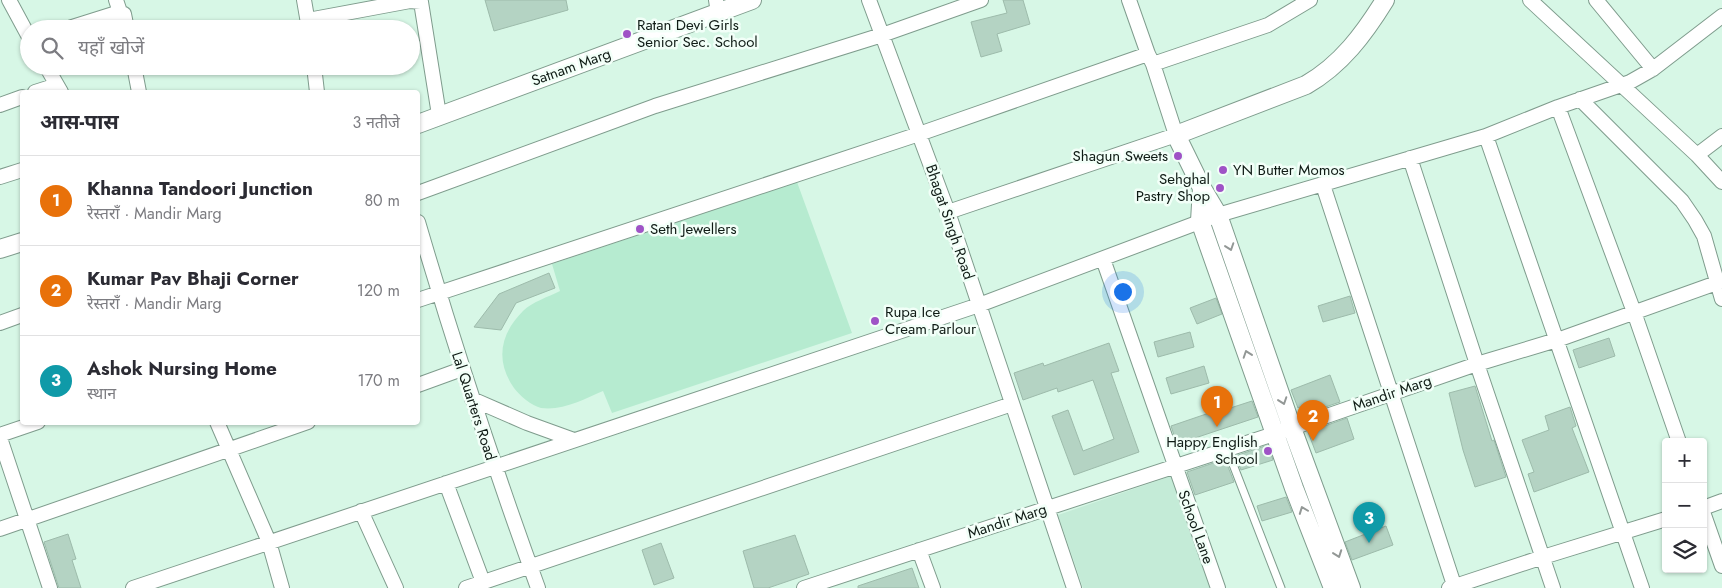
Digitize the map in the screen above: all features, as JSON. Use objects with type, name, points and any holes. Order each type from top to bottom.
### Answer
[{"type":"street","points":[[304,0],[308,20]]},
{"type":"street","name":"Satnam Marg","points":[[420,123],[717,6],[752,0]]},
{"type":"street","name":"Bhagat Singh Road","points":[[869,0],[948,212],[1074,588]]},
{"type":"street","points":[[420,192],[655,106],[882,35],[981,0]]},
{"type":"street","points":[[1129,0],[1176,135],[1202,188],[1218,215],[1350,588]]},
{"type":"street","points":[[420,299],[919,134],[1151,59],[1268,25],[1310,0]]},
{"type":"street","points":[[948,212],[1176,135],[1306,85],[1326,72],[1351,49],[1385,0]]},
{"type":"street","points":[[1530,0],[1697,156],[1722,182]]},
{"type":"street","points":[[1596,0],[1652,69]]},
{"type":"street","points":[[330,20],[410,1],[422,2],[439,115]]},
{"type":"street","points":[[6,3],[20,23]]},
{"type":"street","points":[[86,20],[118,6],[124,14],[125,20]]},
{"type":"street","points":[[132,588],[163,583],[269,542],[979,305],[1200,221],[1486,136],[1558,107],[1630,82],[1652,69],[1722,16]]},
{"type":"street","points":[[51,75],[59,89]]},
{"type":"street","points":[[136,75],[139,90]]},
{"type":"street","points":[[315,75],[317,90]]},
{"type":"street","points":[[0,105],[20,98]]},
{"type":"street","points":[[1580,99],[1682,201],[1704,236],[1719,282],[1722,299]]},
{"type":"street","points":[[1558,107],[1634,312],[1678,438]]},
{"type":"street","points":[[1486,136],[1642,588]]},
{"type":"street","points":[[1697,156],[1722,136]]},
{"type":"street","points":[[1410,158],[1553,588]]},
{"type":"street","points":[[0,177],[20,171]]},
{"type":"street","points":[[1323,185],[1453,587],[1662,520]]},
{"type":"street","points":[[1202,188],[1200,221],[1275,433],[1333,588]]},
{"type":"street","name":"Lal Quarters Road","points":[[420,229],[462,369],[494,466],[538,588]]},
{"type":"street","points":[[0,249],[20,243]]},
{"type":"street","name":"School Lane","points":[[1103,259],[1218,588]]},
{"type":"street","name":"Mandir Marg","points":[[807,588],[1292,428],[1477,364],[1557,340],[1719,282]]},
{"type":"street","points":[[0,323],[20,316]]},
{"type":"street","points":[[420,383],[462,369]]},
{"type":"street","points":[[472,399],[527,424],[574,440]]},
{"type":"street","points":[[466,588],[1012,404]]},
{"type":"street","points":[[30,425],[0,437],[50,588]]},
{"type":"street","points":[[218,425],[269,542],[282,588]]},
{"type":"street","points":[[0,529],[299,425]]},
{"type":"street","points":[[446,482],[483,582]]},
{"type":"street","points":[[1707,508],[1722,501]]},
{"type":"street","points":[[361,511],[396,588]]},
{"type":"street","points":[[1707,522],[1722,566]]},
{"type":"street","points":[[919,550],[932,588]]},
{"type":"lane","points":[[1227,449],[1281,588]]},
{"type":"shaded area","points":[[797,182],[852,333],[612,413],[603,391],[573,404],[557,408],[541,408],[522,397],[514,388],[504,368],[502,358],[505,338],[515,320],[523,311],[535,302],[560,291],[552,264]]},
{"type":"shaded area","points":[[1174,475],[1212,588],[1083,588],[1058,515]]},
{"type":"building","points":[[485,0],[566,0],[568,10],[494,31]]},
{"type":"building","points":[[1003,0],[1023,0],[1030,24],[997,34],[1002,51],[981,57],[971,22],[1007,13]]},
{"type":"building","points":[[549,273],[555,288],[516,303],[501,330],[474,327],[499,294]]},
{"type":"building","points":[[1350,296],[1355,313],[1323,322],[1318,306]]},
{"type":"building","points":[[1216,298],[1222,314],[1197,324],[1190,308]]},
{"type":"building","points":[[1190,332],[1194,347],[1158,357],[1154,342]]},
{"type":"building","points":[[1609,338],[1615,356],[1579,368],[1573,350]]},
{"type":"building","points":[[1109,343],[1119,371],[1111,373],[1139,452],[1074,475],[1052,416],[1068,410],[1083,451],[1114,439],[1093,380],[1058,392],[1057,388],[1023,400],[1014,373],[1043,363],[1044,366]]},
{"type":"building","points":[[1204,366],[1209,383],[1171,394],[1166,378]]},
{"type":"building","points":[[1330,375],[1340,402],[1302,415],[1291,390]]},
{"type":"building","points":[[1475,386],[1492,441],[1494,440],[1506,477],[1475,487],[1463,450],[1449,393]]},
{"type":"building","points":[[1252,401],[1258,417],[1177,444],[1171,426]]},
{"type":"building","points":[[1570,407],[1576,426],[1572,428],[1589,472],[1534,492],[1528,474],[1534,472],[1522,440],[1549,430],[1545,416]]},
{"type":"building","points":[[1347,418],[1354,439],[1316,453],[1308,432]]},
{"type":"building","points":[[1268,445],[1273,460],[1241,470],[1235,456]]},
{"type":"building","points":[[1225,459],[1234,482],[1195,495],[1187,472]]},
{"type":"building","points":[[1286,497],[1292,512],[1262,521],[1257,506]]},
{"type":"building","points":[[1386,526],[1393,545],[1352,560],[1345,542]]},
{"type":"building","points":[[68,534],[76,559],[72,560],[81,588],[59,588],[44,542]]},
{"type":"building","points":[[795,535],[809,574],[768,588],[754,588],[743,551]]},
{"type":"building","points":[[661,543],[674,578],[654,585],[642,550]]},
{"type":"building","points":[[912,568],[919,588],[858,588],[858,586]]},
{"type":"place","name":"Ratan Devi Girls Senior Sec. School","points":[[627,34]]},
{"type":"place","name":"Shagun Sweets","points":[[1178,156]]},
{"type":"place","name":"YN Butter Momos","points":[[1223,170]]},
{"type":"place","name":"Sehghal Pastry Shop","points":[[1220,188]]},
{"type":"place","name":"Seth Jewellers","points":[[640,229]]},
{"type":"place","name":"Rupa Ice Cream Parlour","points":[[875,321]]},
{"type":"place","name":"Khanna Tandoori Junction","points":[[1217,427]]},
{"type":"place","name":"Kumar Pav Bhaji Corner","points":[[1313,441]]},
{"type":"place","name":"Happy English School","points":[[1268,451]]},
{"type":"place","name":"Ashok Nursing Home","points":[[1369,543]]}]
